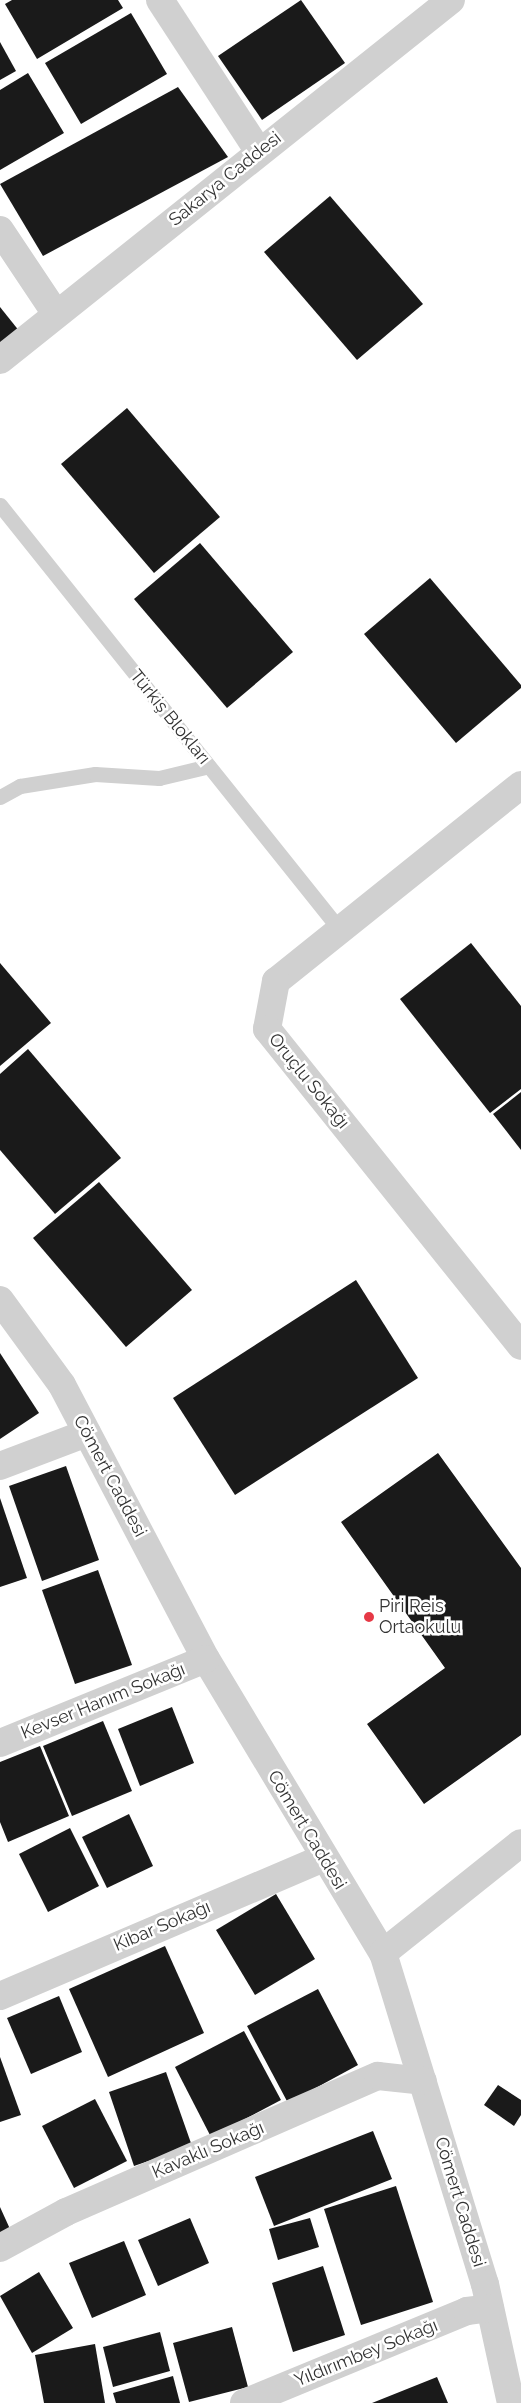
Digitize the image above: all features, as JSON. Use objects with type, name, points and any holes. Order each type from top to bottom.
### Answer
[{"type":"street","points":[[160,0],[259,152]]},
{"type":"street","name":"Sakarya Caddesi","points":[[0,360],[451,0]]},
{"type":"street","points":[[0,230],[56,314]]},
{"type":"street","name":"Oruçlu Sokağı","points":[[521,785],[276,982],[267,1029],[521,1346]]},
{"type":"street","name":"Cömert Caddesi","points":[[0,1300],[62,1385],[206,1658],[324,1858],[383,1953],[490,2308],[511,2403]]},
{"type":"street","points":[[0,1466],[88,1432]]},
{"type":"street","name":"Kevser Hanım Sokağı","points":[[0,1743],[206,1658]]},
{"type":"street","points":[[383,1953],[521,1843]]},
{"type":"street","name":"Kibar Sokağı","points":[[0,1996],[324,1858]]},
{"type":"street","name":"Kavaklı Sokağı","points":[[0,2248],[66,2212],[378,2076],[423,2081]]},
{"type":"street","name":"Yıldırımbey Sokağı","points":[[244,2403],[467,2312],[490,2308]]},
{"type":"lane","name":"Türkiş Blokları","points":[[0,505],[340,930]]},
{"type":"lane","points":[[0,797],[20,786],[95,774],[159,778],[209,766]]},
{"type":"building","points":[[12,0],[118,0],[123,8],[37,59],[5,4]]},
{"type":"building","points":[[301,0],[345,63],[262,120],[218,56]]},
{"type":"building","points":[[131,13],[167,74],[81,124],[45,63]]},
{"type":"building","points":[[0,42],[16,71],[0,80]]},
{"type":"building","points":[[28,73],[64,133],[0,170],[0,90]]},
{"type":"building","points":[[178,87],[228,157],[43,256],[0,184]]},
{"type":"building","points":[[330,196],[423,304],[357,360],[264,252]]},
{"type":"building","points":[[0,307],[24,337],[0,355]]},
{"type":"building","points":[[127,408],[220,517],[154,573],[61,464]]},
{"type":"building","points":[[200,543],[293,652],[227,708],[134,599]]},
{"type":"building","points":[[430,578],[521,685],[521,688],[456,743],[364,634]]},
{"type":"building","points":[[471,943],[521,1006],[521,1089],[490,1113],[400,999]]},
{"type":"building","points":[[0,963],[51,1023],[0,1066]]},
{"type":"building","points":[[28,1049],[121,1158],[55,1214],[0,1150],[0,1074]]},
{"type":"building","points":[[521,1092],[521,1150],[493,1114]]},
{"type":"building","points":[[99,1182],[192,1290],[126,1347],[33,1238]]},
{"type":"building","points":[[356,1280],[418,1378],[235,1495],[173,1398]]},
{"type":"building","points":[[0,1353],[39,1413],[0,1439]]},
{"type":"building","points":[[438,1453],[521,1568],[521,1735],[424,1804],[367,1724],[445,1668],[341,1522]]},
{"type":"building","points":[[66,1466],[99,1560],[42,1581],[9,1486]]},
{"type":"building","points":[[0,1498],[27,1578],[0,1587]]},
{"type":"building","points":[[98,1570],[132,1665],[75,1684],[42,1590]]},
{"type":"building","points":[[172,1707],[194,1763],[140,1786],[118,1729]]},
{"type":"building","points":[[103,1721],[132,1791],[72,1816],[43,1746]]},
{"type":"building","points":[[40,1746],[69,1816],[8,1842],[0,1822],[0,1762]]},
{"type":"building","points":[[129,1814],[153,1866],[107,1888],[82,1837]]},
{"type":"building","points":[[70,1828],[99,1886],[48,1912],[19,1854]]},
{"type":"building","points":[[276,1894],[315,1959],[255,1995],[216,1930]]},
{"type":"building","points":[[165,1946],[204,2033],[108,2077],[69,1989]]},
{"type":"building","points":[[318,1989],[358,2065],[288,2103],[247,2026]]},
{"type":"building","points":[[59,1996],[82,2052],[31,2074],[7,2018]]},
{"type":"building","points":[[244,2031],[281,2100],[211,2137],[175,2067]]},
{"type":"building","points":[[0,2057],[21,2115],[0,2122]]},
{"type":"building","points":[[166,2072],[192,2146],[134,2166],[109,2092]]},
{"type":"building","points":[[498,2085],[521,2100],[521,2115],[514,2126],[484,2105]]},
{"type":"building","points":[[95,2099],[127,2161],[74,2188],[42,2126]]},
{"type":"building","points":[[373,2131],[392,2179],[274,2226],[255,2177]]},
{"type":"building","points":[[396,2186],[433,2302],[361,2325],[324,2209]]},
{"type":"building","points":[[0,2207],[10,2229],[0,2234]]},
{"type":"building","points":[[190,2218],[209,2263],[158,2286],[138,2240]]},
{"type":"building","points":[[310,2218],[319,2247],[278,2260],[269,2229]]},
{"type":"building","points":[[124,2241],[146,2295],[92,2318],[69,2263]]},
{"type":"building","points":[[323,2266],[345,2335],[293,2352],[272,2283]]},
{"type":"building","points":[[39,2272],[73,2328],[32,2353],[0,2296]]},
{"type":"building","points":[[232,2327],[248,2387],[189,2402],[173,2343]]},
{"type":"building","points":[[160,2332],[170,2371],[113,2387],[103,2347]]},
{"type":"building","points":[[95,2344],[105,2403],[44,2403],[35,2355]]},
{"type":"building","points":[[173,2376],[180,2403],[116,2403],[113,2393]]},
{"type":"building","points":[[437,2377],[448,2403],[372,2403]]},
{"type":"place","name":"Piri Reis Ortaokulu","points":[[369,1617]]}]
